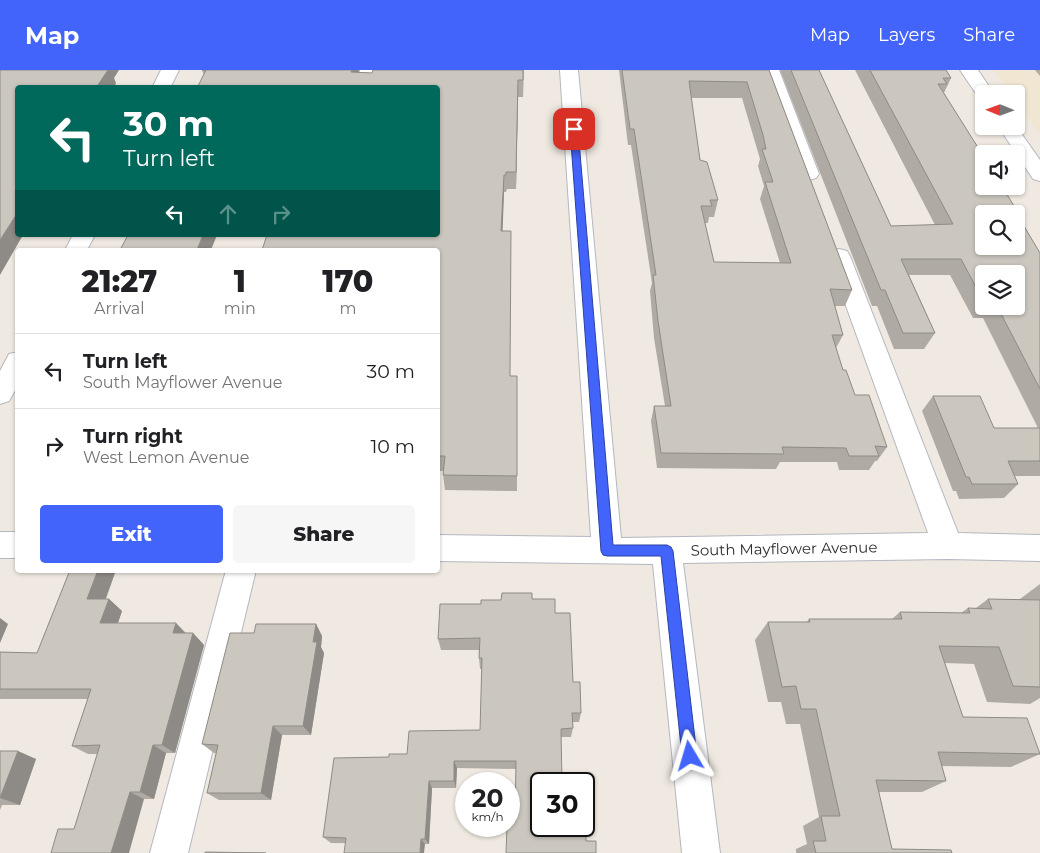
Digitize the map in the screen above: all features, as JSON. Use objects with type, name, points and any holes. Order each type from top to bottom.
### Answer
[{"type":"street","points":[[162,85],[170,70]]},
{"type":"street","points":[[366,85],[370,70]]},
{"type":"street","points":[[569,70],[607,551]]},
{"type":"street","points":[[770,70],[815,191]]},
{"type":"street","points":[[969,70],[979,85]]},
{"type":"street","points":[[1013,135],[1040,175]]},
{"type":"street","points":[[832,238],[948,546]]},
{"type":"street","points":[[0,394],[15,366]]},
{"type":"street","points":[[0,545],[15,545]]},
{"type":"street","name":"South Mayflower Avenue","points":[[440,548],[667,551],[948,546],[1040,548]]},
{"type":"street","points":[[667,551],[700,853]]},
{"type":"street","points":[[169,853],[240,573]]},
{"type":"shaded area","points":[[994,70],[1040,70],[1040,135],[1025,114],[1025,85],[1005,85]]},
{"type":"building","points":[[0,70],[108,70],[98,85],[15,85],[15,217],[0,240]]},
{"type":"building","points":[[206,70],[352,70],[351,72],[372,73],[373,70],[523,70],[523,80],[518,80],[516,172],[506,172],[506,175],[504,175],[501,231],[511,231],[510,376],[517,376],[517,476],[443,475],[445,456],[440,456],[440,248],[263,248],[266,237],[440,237],[440,85],[198,85]]},
{"type":"building","points":[[622,70],[769,70],[852,290],[830,289],[843,335],[832,335],[843,370],[846,370],[855,395],[869,395],[887,447],[875,446],[879,456],[849,456],[846,448],[782,447],[784,454],[661,453],[654,406],[671,406],[658,321],[653,275],[656,275],[634,129],[630,129]],"holes":[[[689,81],[747,82],[763,135],[766,149],[762,149],[773,182],[765,182],[791,263],[714,262],[701,206],[712,206],[710,200],[718,200],[707,162],[700,160]]]},
{"type":"building","points":[[791,70],[819,70],[891,226],[953,224],[870,70],[946,70],[951,78],[943,78],[947,84],[938,84],[976,145],[975,195],[1007,195],[1013,205],[975,205],[975,255],[1025,255],[1025,228],[1040,253],[1040,389],[1002,315],[1025,315],[1025,265],[975,265],[975,285],[961,259],[901,259],[935,333],[903,333],[885,290],[881,290]]},
{"type":"building","points":[[127,237],[202,237],[198,248],[121,248]]},
{"type":"building","points":[[933,396],[980,396],[994,428],[1040,428],[1040,461],[1008,461],[1018,484],[972,484],[969,477],[966,477]]},
{"type":"building","points":[[69,573],[97,573],[87,599],[109,599],[100,623],[176,623],[173,633],[193,633],[162,745],[153,745],[140,792],[130,792],[111,853],[51,853],[58,829],[74,829],[100,745],[72,746],[91,689],[0,689],[0,652],[37,653]]},
{"type":"building","points":[[502,593],[532,593],[532,599],[555,599],[555,613],[570,613],[573,682],[580,682],[581,713],[572,713],[573,728],[561,729],[562,772],[530,772],[530,837],[586,837],[586,841],[596,841],[596,853],[506,853],[507,837],[520,837],[520,772],[516,772],[516,761],[454,761],[454,781],[429,781],[425,839],[421,839],[420,853],[344,853],[346,838],[323,837],[334,758],[389,757],[389,754],[407,754],[409,731],[480,730],[482,658],[479,658],[480,638],[438,639],[440,604],[481,604],[481,600],[501,600]]},
{"type":"building","points":[[988,599],[1040,600],[1040,687],[1013,686],[999,647],[939,646],[963,717],[1027,718],[1040,754],[938,752],[946,781],[876,780],[892,849],[951,850],[952,853],[816,853],[813,841],[826,841],[821,816],[840,816],[816,709],[801,709],[796,686],[782,687],[768,622],[810,622],[809,619],[902,619],[900,612],[970,613],[968,608],[992,609]]},
{"type":"building","points":[[256,624],[316,624],[313,642],[317,642],[303,726],[273,726],[261,793],[207,793],[218,745],[202,744],[230,633],[254,633]]},
{"type":"building","points":[[0,751],[18,751],[0,798]]},
{"type":"building","points":[[205,852],[266,853],[205,853]]},
{"type":"route","points":[[574,129],[607,551],[667,551],[690,756]]}]
